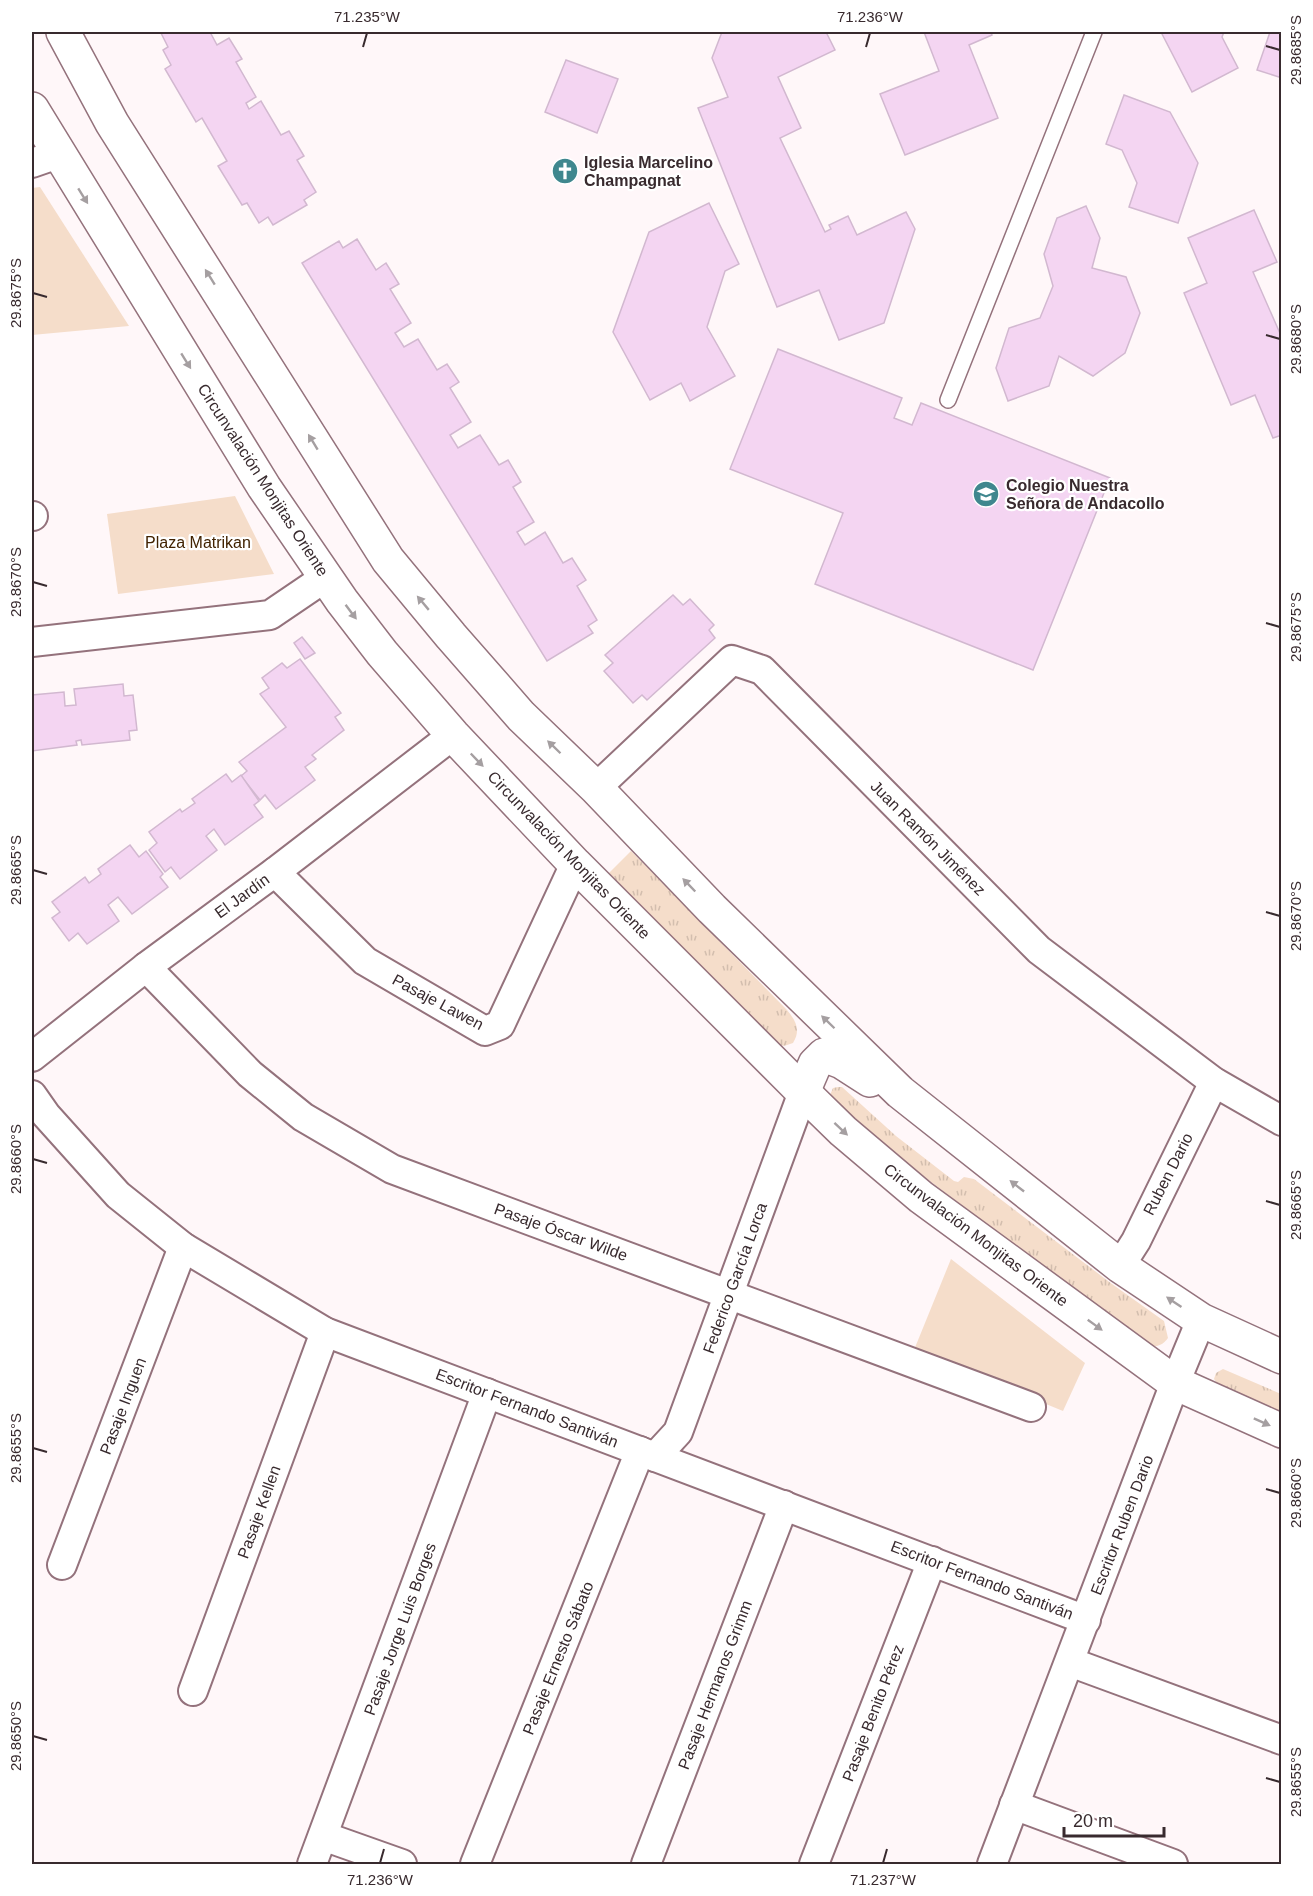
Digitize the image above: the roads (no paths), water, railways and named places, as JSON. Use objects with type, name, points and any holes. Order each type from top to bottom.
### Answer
[{"type":"street","points":[[69,34],[112,123],[388,560],[521,716],[596,788],[712,909],[900,1092],[1120,1266],[1201,1320],[1281,1357]]},
{"type":"street","name":"Circunvalación Monjitas Oriente","points":[[32,110],[45,159],[264,487],[382,653],[453,735],[575,864],[803,1092],[843,1131],[921,1197],[1174,1383],[1281,1431]]},
{"type":"street","points":[[32,642],[270,615],[326,577]]},
{"type":"street","name":"Juan Ramón Jiménez","points":[[596,788],[732,660],[762,670],[1039,950],[1214,1082],[1281,1121]]},
{"type":"street","name":"El Jardín","points":[[32,1057],[146,967],[275,872],[453,735]]},
{"type":"street","name":"Pasaje Lawen","points":[[275,872],[365,961],[485,1031],[500,1024],[575,864]]},
{"type":"street","name":"Pasaje Óscar Wilde","points":[[146,967],[250,1074],[303,1117],[392,1169],[1031,1407]]},
{"type":"street","points":[[803,1092],[815,1064],[824,1055],[842,1062],[870,1080],[900,1092]]},
{"type":"street","name":"Ruben Dario","points":[[1120,1266],[1136,1241],[1214,1082]]},
{"type":"street","name":"Federico García Lorca","points":[[647,1454],[678,1432],[803,1092]]},
{"type":"street","name":"Escritor Fernando Santiván","points":[[32,1095],[46,1115],[118,1195],[183,1246],[325,1332],[1086,1620]]},
{"type":"street","name":"Pasaje Inguen","points":[[62,1565],[183,1246]]},
{"type":"street","name":"Escritor Ruben Dario","points":[[992,1864],[1174,1383],[1201,1320]]},
{"type":"street","name":"Pasaje Kellen","points":[[193,1691],[325,1332]]},
{"type":"street","name":"Pasaje Jorge Luis Borges","points":[[312,1864],[488,1394]]},
{"type":"street","name":"Pasaje Ernesto Sábato","points":[[475,1864],[647,1454]]},
{"type":"street","name":"Pasaje Hermanos Grimm","points":[[646,1864],[784,1505]]},
{"type":"street","name":"Pasaje Benito Pérez","points":[[814,1864],[932,1561]]},
{"type":"street","points":[[1070,1662],[1281,1740]]},
{"type":"street","points":[[1014,1805],[1173,1864]]},
{"type":"street","points":[[323,1836],[402,1864]]},
{"type":"lane","points":[[948,400],[1094,32]]},
{"type":"place","name":"Iglesia Marcelino Champagnat","points":[[565,171]]},
{"type":"place","name":"Colegio Nuestra Señora de Andacollo","points":[[986,494]]},
{"type":"park label","name":"Plaza Matrikan","points":[[198,542]]}]
